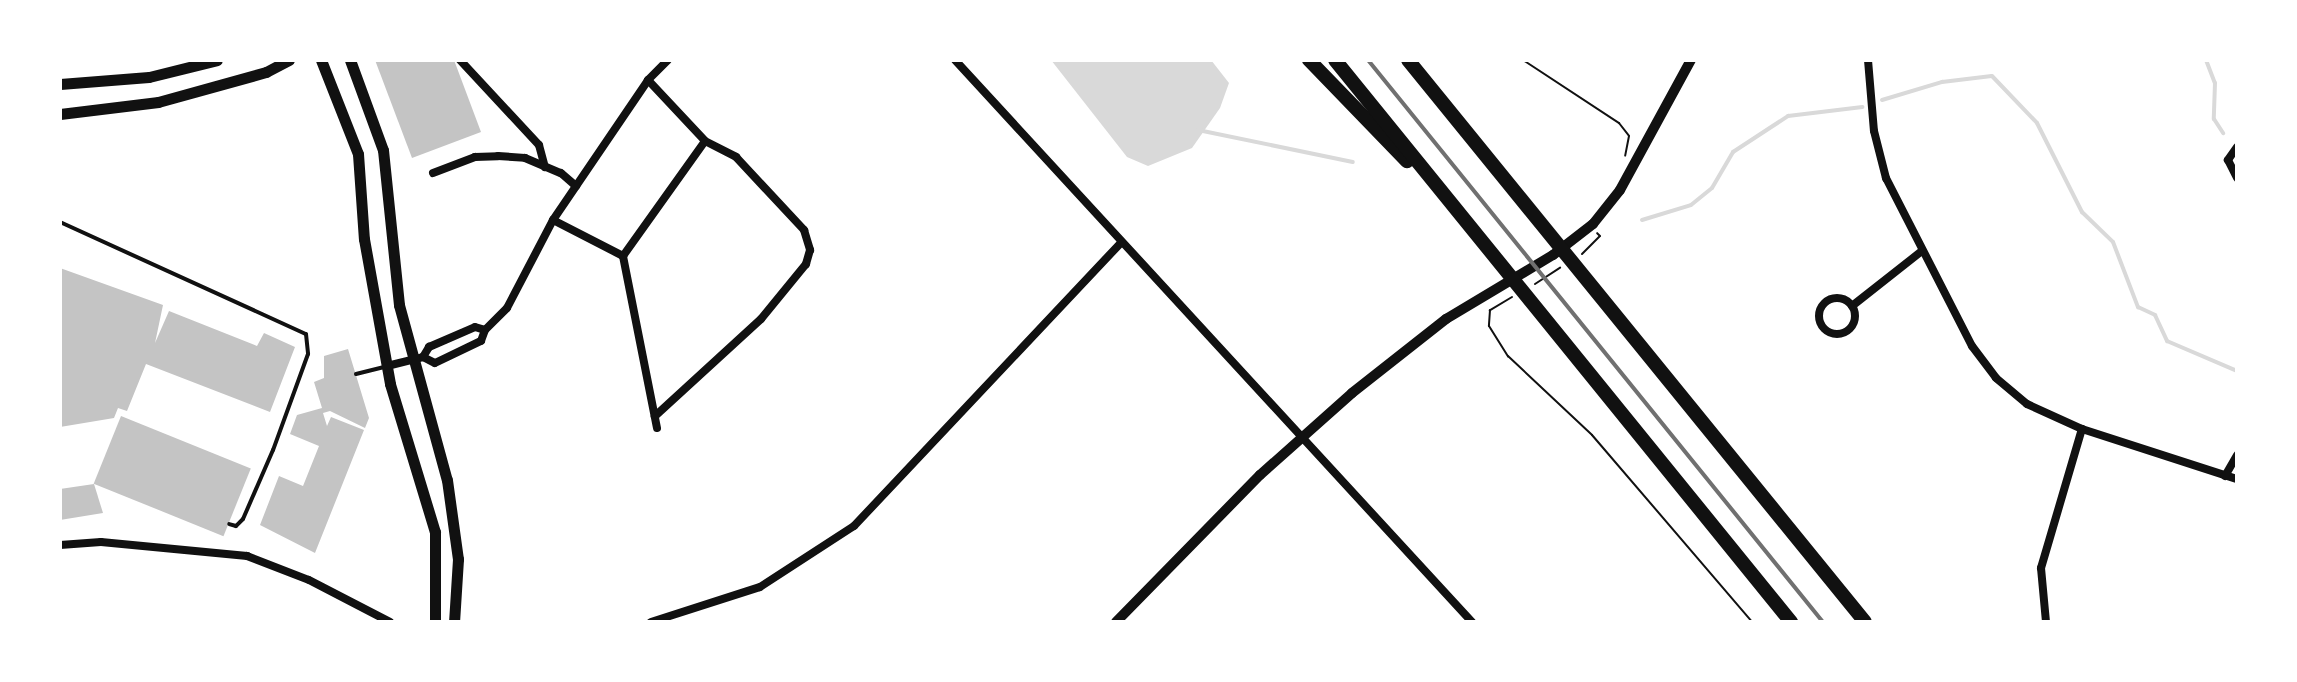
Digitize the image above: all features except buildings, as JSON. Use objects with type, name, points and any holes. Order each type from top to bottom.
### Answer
[{"type":"highway","points":[[1309,60],[1466,221]]},
{"type":"highway","points":[[1335,60],[1791,622]]},
{"type":"highway","points":[[1408,60],[1865,622]]},
{"type":"main road","points":[[60,84],[149,77],[217,60]]},
{"type":"main road","points":[[60,114],[171,99],[266,72],[289,60]]},
{"type":"main road","points":[[321,60],[358,154],[364,239],[387,366],[435,532],[435,622]]},
{"type":"main road","points":[[350,60],[383,150],[399,305],[419,358],[452,514],[458,559],[454,622]]},
{"type":"street","points":[[460,60],[539,145],[545,167]]},
{"type":"street","points":[[387,366],[419,358],[435,363],[481,341],[485,330],[507,308],[553,220],[648,80],[668,60]]},
{"type":"street","points":[[955,60],[1472,622]]},
{"type":"street","points":[[1116,622],[1301,437],[1421,337],[1591,225],[1625,181],[1691,60]]},
{"type":"street","points":[[1868,60],[1879,155],[1922,251],[1996,378],[2027,404],[2082,429],[2237,479]]},
{"type":"street","points":[[648,80],[705,141],[746,167],[804,230],[810,250],[806,264],[761,319],[655,416]]},
{"type":"street","points":[[657,428],[623,256],[705,141]]},
{"type":"street","points":[[2237,147],[2228,160],[2237,178]]},
{"type":"street","points":[[433,173],[475,157],[498,156],[545,167],[576,186]]},
{"type":"street","points":[[553,220],[623,256]]},
{"type":"street","points":[[651,622],[760,587],[854,526],[1122,242]]},
{"type":"street","points":[[1852,306],[1922,251]]},
{"type":"street","points":[[1842,299],[1852,306],[1854,323],[1846,332],[1824,329],[1819,318],[1825,302],[1842,299]]},
{"type":"street","points":[[419,358],[429,347],[475,327],[485,330]]},
{"type":"street","points":[[2046,622],[2041,568],[2082,429]]},
{"type":"street","points":[[2225,476],[2237,455]]},
{"type":"street","points":[[60,545],[101,542],[247,556],[309,580],[390,622]]},
{"type":"lane","points":[[60,222],[306,334],[308,354],[273,450],[243,519],[236,526],[229,524]]},
{"type":"lane","points":[[356,374],[387,366]]},
{"type":"path","points":[[1523,60],[1619,123],[1629,136],[1624,160]]},
{"type":"path","points":[[1579,256],[1600,236],[1591,225]]},
{"type":"path","points":[[1530,287],[1567,264]]},
{"type":"path","points":[[1516,295],[1490,310],[1489,326],[1508,356],[1592,435],[1752,622]]},
{"type":"shaded area","points":[[1051,60],[1211,60],[1229,83],[1220,108],[1192,148],[1148,166],[1127,157]]},
{"type":"waterway","points":[[2206,60],[2215,83],[2214,119],[2223,133]]},
{"type":"waterway","points":[[1882,100],[1942,82],[1992,76],[2037,123],[2082,212],[2113,242],[2138,307],[2155,315],[2167,341],[2237,371]]},
{"type":"waterway","points":[[1642,220],[1691,205],[1712,188],[1733,152],[1788,116],[1862,107]]},
{"type":"waterway","points":[[1198,130],[1353,162]]},
{"type":"railway","points":[[1368,60],[1823,622]]}]
